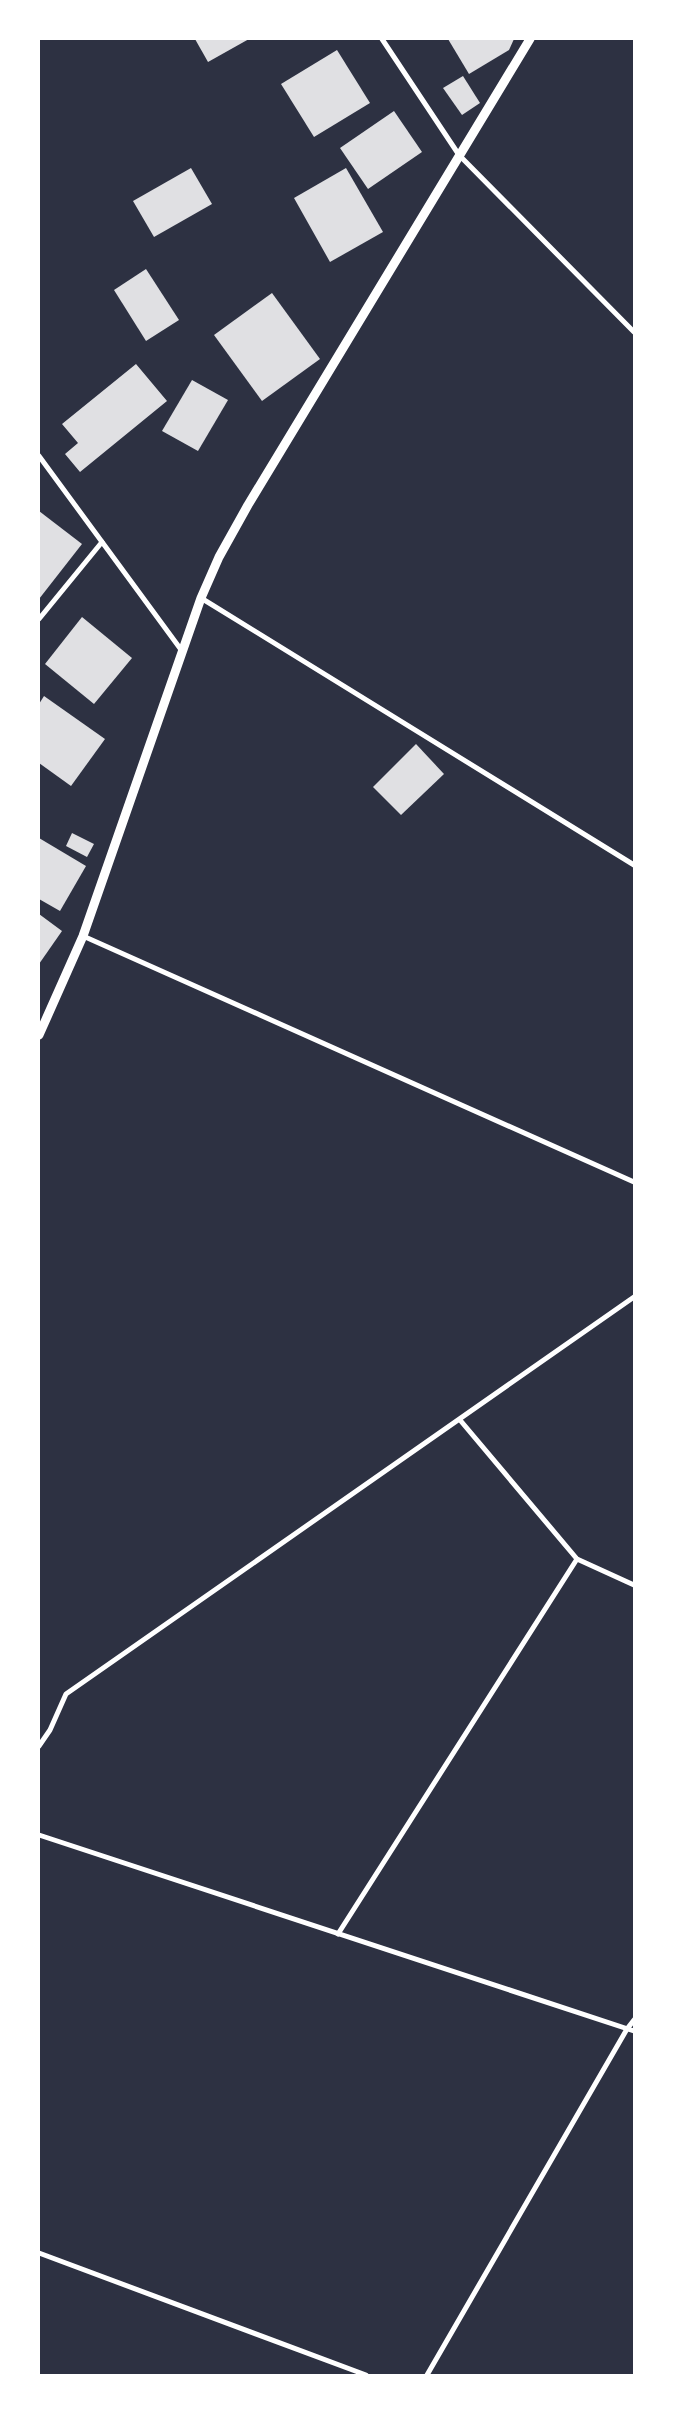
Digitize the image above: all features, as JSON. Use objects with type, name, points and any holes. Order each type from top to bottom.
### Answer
[{"type":"street","points":[[382,39],[459,155],[634,332]]},
{"type":"street","points":[[39,1035],[84,936],[182,651],[201,598],[219,557],[248,505],[530,39]]},
{"type":"street","points":[[39,456],[182,651]]},
{"type":"street","points":[[39,619],[102,542]]},
{"type":"street","points":[[201,598],[634,865]]},
{"type":"street","points":[[84,936],[634,1182]]},
{"type":"street","points":[[39,1746],[50,1730],[66,1694],[634,1297]]},
{"type":"street","points":[[460,1420],[577,1559],[634,1585]]},
{"type":"street","points":[[338,1934],[577,1559]]},
{"type":"street","points":[[39,1835],[634,2031]]},
{"type":"street","points":[[427,2375],[627,2029],[634,2020]]},
{"type":"street","points":[[39,2253],[366,2375]]},
{"type":"building","points":[[195,39],[249,39],[208,62]]},
{"type":"building","points":[[448,39],[514,39],[509,50],[469,74]]},
{"type":"building","points":[[337,50],[370,103],[314,137],[281,84]]},
{"type":"building","points":[[463,76],[480,103],[462,115],[443,88]]},
{"type":"building","points":[[394,111],[422,152],[368,189],[340,148]]},
{"type":"building","points":[[191,168],[212,204],[154,237],[133,201]]},
{"type":"building","points":[[346,168],[383,232],[330,262],[294,198]]},
{"type":"building","points":[[146,269],[179,320],[146,341],[114,290]]},
{"type":"building","points":[[272,293],[320,359],[262,401],[214,335]]},
{"type":"building","points":[[136,364],[167,401],[80,472],[65,454],[78,443],[62,424]]},
{"type":"building","points":[[192,380],[228,400],[198,451],[162,431]]},
{"type":"building","points":[[39,511],[82,544],[39,599]]},
{"type":"building","points":[[82,617],[132,658],[94,704],[45,664]]},
{"type":"building","points":[[44,696],[105,739],[71,786],[39,763],[39,704]]},
{"type":"building","points":[[416,744],[444,774],[401,815],[373,787]]},
{"type":"building","points":[[72,833],[94,844],[87,857],[66,846]]},
{"type":"building","points":[[39,838],[86,866],[60,911],[39,899]]},
{"type":"building","points":[[39,914],[62,931],[39,964]]}]
